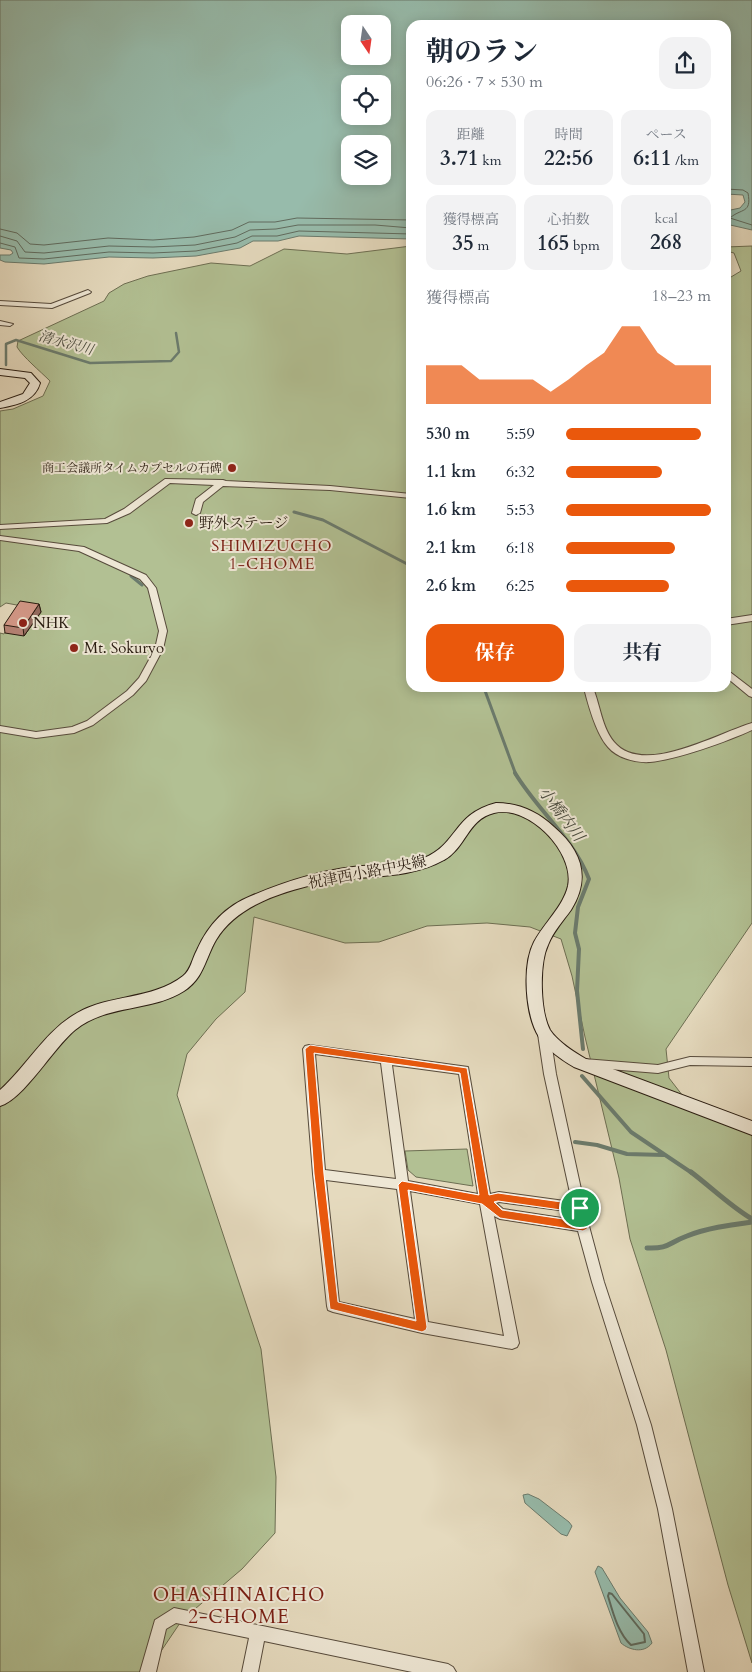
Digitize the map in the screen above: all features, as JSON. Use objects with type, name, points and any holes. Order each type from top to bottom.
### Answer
[{"type":"main road","points":[[0,372],[28,375],[34,383],[31,393],[0,405]]},
{"type":"main road","name":"祝津西小路中央線","points":[[0,1100],[14,1089],[65,1029],[82,1017],[106,1007],[164,994],[188,980],[199,968],[202,954],[211,936],[222,921],[236,909],[253,900],[311,880],[352,872],[419,865],[441,856],[478,813],[497,807],[513,808],[544,824],[563,844],[572,858],[576,875],[566,908],[552,925],[537,954],[534,980],[544,1033]]},
{"type":"main road","points":[[544,1033],[580,1063],[752,1128]]},
{"type":"street","points":[[44,310],[88,292]]},
{"type":"street","points":[[0,303],[52,306]]},
{"type":"street","points":[[0,323],[10,324]]},
{"type":"street","points":[[0,527],[107,521],[127,511],[168,481],[330,488],[406,496]]},
{"type":"street","points":[[196,513],[199,501],[223,482]]},
{"type":"street","points":[[0,538],[81,548],[144,577],[152,588],[163,631],[159,649],[143,679],[130,693],[90,723],[74,730],[36,735],[0,729]]},
{"type":"street","points":[[731,621],[752,618]]},
{"type":"street","points":[[731,676],[752,694]]},
{"type":"street","points":[[590,692],[609,743],[618,752],[636,758],[651,759],[685,750],[752,726]]},
{"type":"street","points":[[544,1033],[550,1074],[583,1226],[598,1282],[652,1453],[666,1509],[696,1672]]},
{"type":"street","points":[[310,1049],[464,1070],[484,1200],[512,1343],[422,1327],[333,1306],[319,1174],[310,1049]]},
{"type":"street","points":[[386,1059],[422,1327]]},
{"type":"street","points":[[580,1063],[658,1069],[690,1061],[752,1062]]},
{"type":"street","points":[[319,1174],[402,1185],[484,1200],[498,1197],[580,1208]]},
{"type":"street","points":[[484,1200],[500,1214],[583,1226]]},
{"type":"street","points":[[148,1672],[160,1625],[174,1615],[448,1672]]},
{"type":"street","points":[[250,1672],[258,1633]]},
{"type":"shaded area","points":[[752,246],[752,923],[666,1049],[669,1078],[693,1109],[752,1134],[752,1663],[728,1585],[666,1350],[630,1239],[619,1178],[572,976],[561,939],[530,927],[487,923],[427,926],[379,942],[345,943],[254,917],[245,992],[216,1019],[187,1054],[177,1095],[261,1349],[276,1477],[275,1533],[242,1569],[182,1620],[147,1672],[0,1672],[0,633],[4,634],[22,606],[6,603],[0,607],[0,411],[13,409],[43,396],[50,381],[27,360],[17,347],[18,341],[104,301],[109,293],[124,284],[148,276],[211,263],[250,266],[284,249],[347,254],[406,247],[406,692],[731,692],[731,277],[741,271],[734,253],[731,252],[731,247]]},
{"type":"shaded area","points":[[467,1149],[473,1186],[416,1177],[408,1170],[405,1151]]},
{"type":"water","points":[[0,0],[752,0],[752,230],[731,225],[731,210],[740,208],[745,202],[743,195],[731,194],[731,20],[406,20],[406,239],[299,236],[278,241],[253,241],[240,248],[196,256],[153,258],[109,257],[44,264],[5,262],[0,260],[0,255],[10,255],[13,253],[11,250],[0,248]]},
{"type":"water","points":[[528,1494],[539,1499],[569,1522],[572,1526],[567,1536],[561,1534],[525,1503],[523,1495]]},
{"type":"water","points":[[598,1566],[602,1568],[620,1598],[648,1632],[652,1643],[645,1649],[636,1650],[628,1648],[621,1643],[595,1572]]},
{"type":"building","points":[[20,601],[39,604],[23,628],[4,625]]},
{"type":"waterway","name":"清水沢川","points":[[6,365],[6,344],[16,340],[90,363],[171,361],[179,352],[176,333]]},
{"type":"waterway","name":"小橋内川","points":[[294,512],[323,520],[406,563]]},
{"type":"waterway","points":[[131,576],[142,585]]},
{"type":"waterway","name":"小橋内川","points":[[485,692],[516,774]]},
{"type":"waterway","name":"小橋内川","points":[[516,774],[534,800],[565,837],[589,879],[578,907],[575,933],[579,949],[577,991],[583,1049]]},
{"type":"waterway","name":"小橋内川","points":[[582,1076],[631,1132],[692,1173]]},
{"type":"waterway","points":[[575,1142],[597,1145],[627,1154],[664,1155]]},
{"type":"waterway","name":"小橋内川","points":[[691,1172],[752,1219]]},
{"type":"waterway","name":"小橋内川","points":[[647,1248],[664,1246],[695,1233],[711,1229],[752,1222]]},
{"type":"place","name":"商工会議所タイムカプセルの石碑","points":[[232,468]]},
{"type":"place","name":"野外ステージ","points":[[189,523]]},
{"type":"place","name":"NHK","points":[[23,623]]},
{"type":"place","name":"Mt. Sokuryo","points":[[74,648]]},
{"type":"district","name":"SHIMIZUCHO 1-CHOME","points":[[272,555]]},
{"type":"district","name":"OHASHINAICHO 2-CHOME","points":[[239,1606]]},
{"type":"route","points":[[580,1208],[498,1197],[484,1200],[402,1185],[422,1327],[333,1306],[319,1174],[310,1049],[464,1070],[484,1200],[500,1214],[583,1226],[580,1208]]}]
